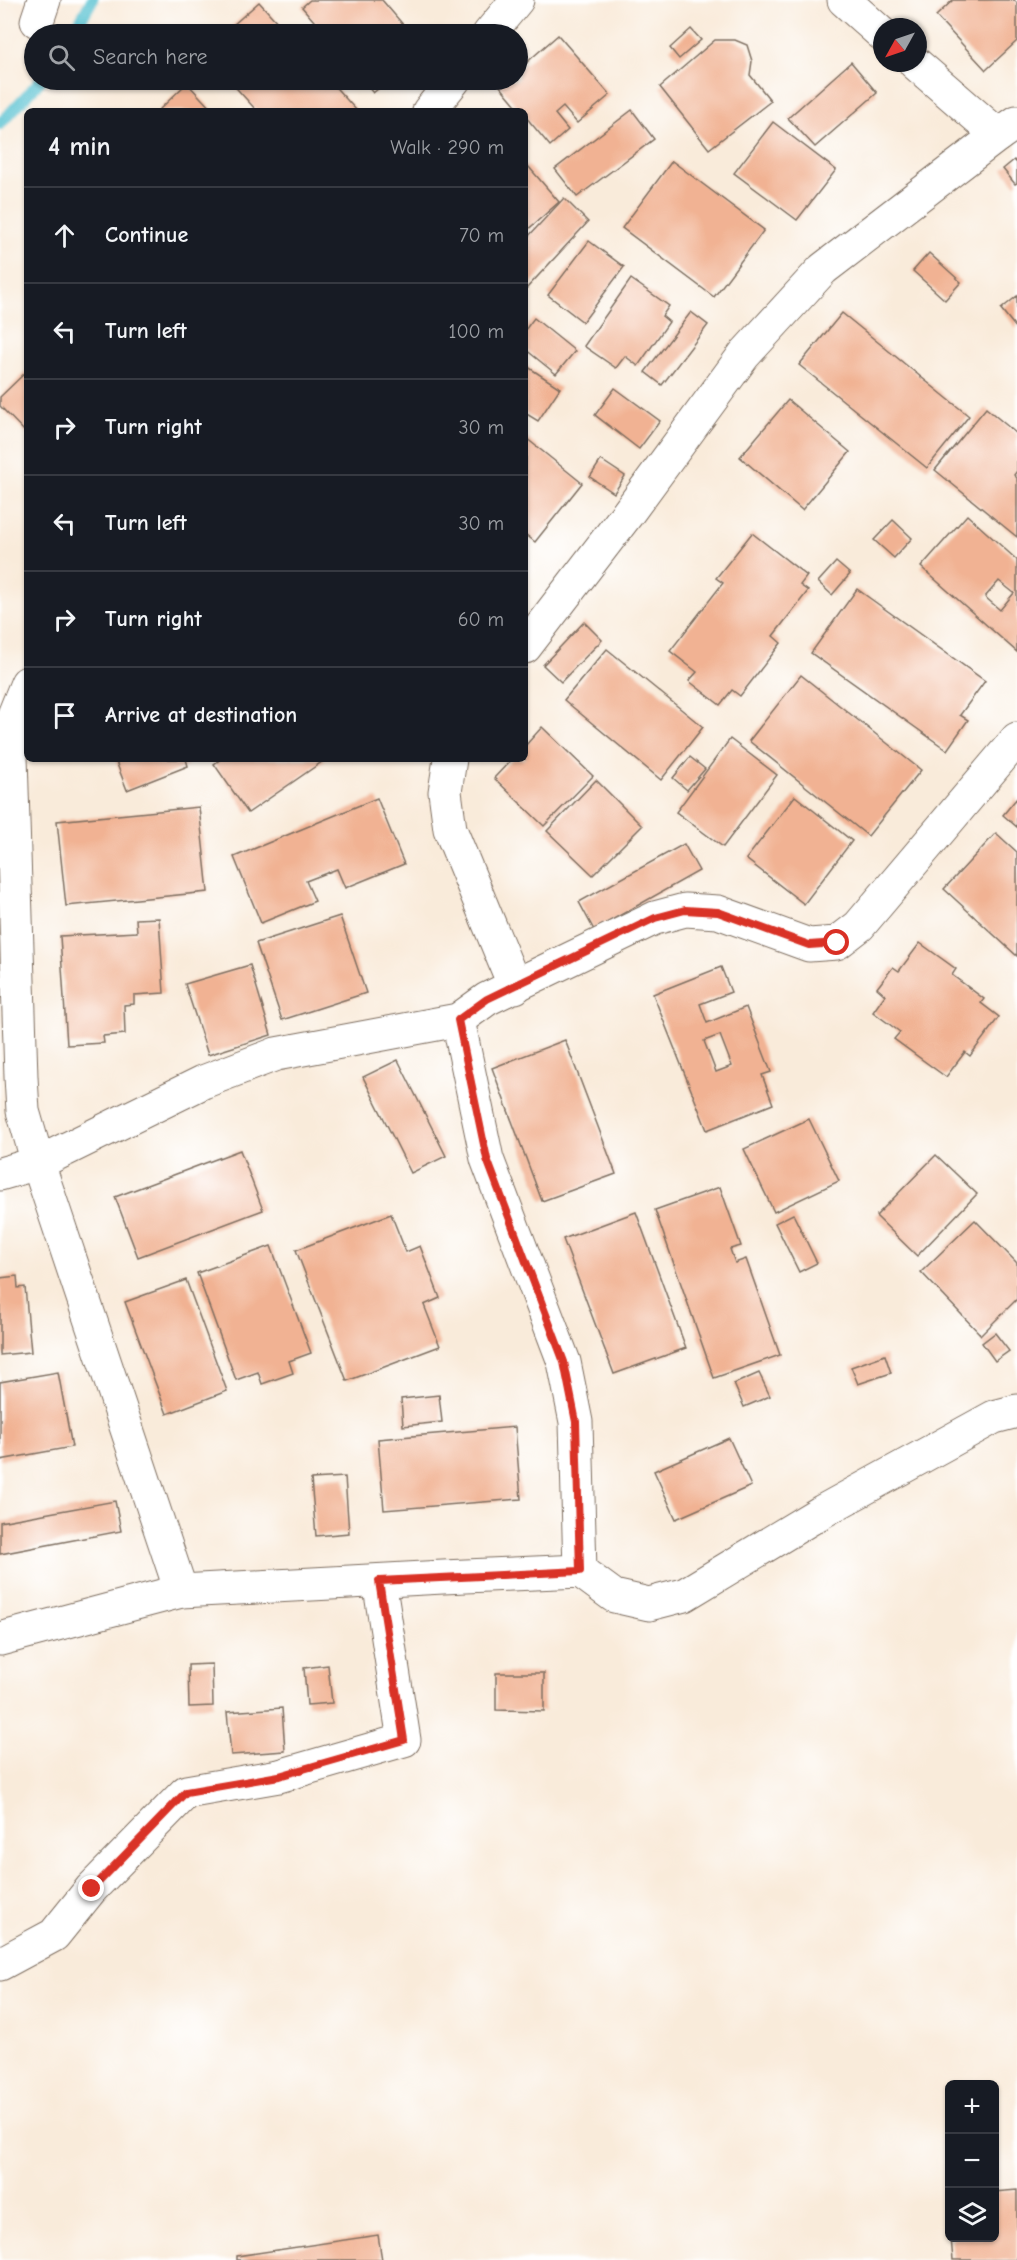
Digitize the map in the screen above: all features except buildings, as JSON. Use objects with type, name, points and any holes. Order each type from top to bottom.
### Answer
[{"type":"street","points":[[497,24],[517,0]]},
{"type":"street","points":[[844,0],[873,26]]},
{"type":"street","points":[[528,643],[628,513],[744,355],[823,269],[1007,128],[927,71]]},
{"type":"street","points":[[431,108],[446,90]]},
{"type":"street","points":[[24,689],[5,726],[23,1111],[38,1163],[181,1591]]},
{"type":"street","points":[[0,1174],[38,1163],[203,1082],[276,1054],[458,1020],[487,999],[655,918],[685,910],[718,912],[809,945],[837,943],[859,926],[1017,739]]},
{"type":"street","points":[[450,762],[445,792],[450,830],[515,987]]},
{"type":"street","points":[[458,1020],[487,1159],[564,1362],[576,1422],[580,1571]]},
{"type":"street","points":[[0,1639],[181,1591],[580,1571],[614,1596],[649,1604],[684,1595],[823,1511],[1006,1414],[1017,1390]]},
{"type":"street","points":[[0,1964],[54,1935],[92,1889],[186,1792],[279,1776],[404,1740],[379,1581]]},
{"type":"waterway","points":[[79,24],[92,0]]},
{"type":"waterway","points":[[0,124],[32,90]]},
{"type":"route","points":[[92,1889],[186,1792],[279,1776],[404,1740],[379,1581],[580,1571],[576,1422],[564,1362],[487,1159],[458,1020],[487,999],[655,918],[685,910],[718,912],[809,945],[837,943]]}]
